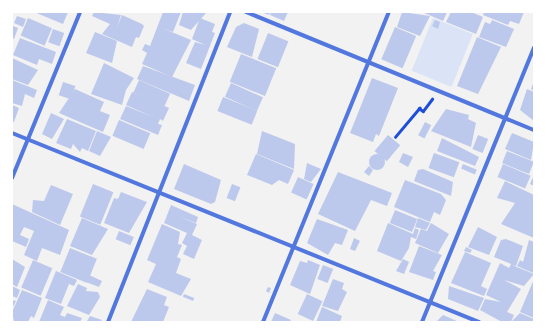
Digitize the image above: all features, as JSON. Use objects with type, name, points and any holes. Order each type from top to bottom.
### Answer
[{"type":"street","points":[[12,178],[80,12]]},
{"type":"street","points":[[108,322],[230,12]]},
{"type":"street","points":[[246,12],[534,130]]},
{"type":"street","points":[[263,322],[390,12]]},
{"type":"street","points":[[422,322],[534,48]]},
{"type":"street","points":[[12,133],[479,322]]},
{"type":"path","points":[[395,137],[439,91]]},
{"type":"shaded area","points":[[433,18],[473,34],[452,87],[412,71]]},
{"type":"building","points":[[34,12],[68,12],[63,24]]},
{"type":"building","points":[[94,12],[121,15],[117,27],[122,15],[142,24],[144,26],[139,38],[136,37],[132,47],[102,34],[110,24],[92,16]]},
{"type":"building","points":[[163,12],[181,12],[173,32],[162,28],[191,40],[172,77],[142,64],[147,53],[142,50],[145,44],[150,46]]},
{"type":"building","points":[[183,12],[207,12],[191,30],[179,25]]},
{"type":"building","points":[[261,12],[270,12],[269,15]]},
{"type":"building","points":[[271,12],[288,12],[284,21],[270,15]]},
{"type":"building","points":[[402,12],[430,16],[420,36],[397,27]]},
{"type":"building","points":[[422,12],[447,12],[443,21]]},
{"type":"building","points":[[451,12],[471,12],[483,17],[476,34],[446,22]]},
{"type":"building","points":[[484,12],[524,12],[519,24],[510,21],[508,25],[483,15]]},
{"type":"building","points":[[17,16],[26,19],[23,27],[14,23]]},
{"type":"building","points":[[28,18],[52,28],[45,46],[21,35]]},
{"type":"building","points":[[200,18],[215,24],[212,32],[215,33],[201,69],[186,63],[195,42],[205,45],[192,39]]},
{"type":"building","points":[[435,20],[440,22],[438,29],[432,26]]},
{"type":"building","points":[[492,20],[514,29],[506,47],[479,37],[485,22],[490,24]]},
{"type":"building","points":[[244,23],[259,29],[252,57],[227,47],[236,27]]},
{"type":"building","points":[[13,26],[18,28],[14,39],[12,38]]},
{"type":"building","points":[[395,27],[416,36],[402,68],[381,59]]},
{"type":"building","points":[[53,29],[64,33],[59,46],[48,42]]},
{"type":"building","points":[[95,32],[117,41],[112,63],[86,53]]},
{"type":"building","points":[[268,33],[288,41],[278,67],[258,59]]},
{"type":"building","points":[[477,37],[501,47],[478,94],[457,86]]},
{"type":"building","points":[[20,38],[56,52],[52,64],[39,59],[37,65],[13,55]]},
{"type":"building","points":[[241,54],[276,68],[265,96],[230,82]]},
{"type":"building","points":[[12,58],[38,70],[28,85],[12,79]]},
{"type":"building","points":[[104,63],[134,78],[126,90],[122,105],[91,94]]},
{"type":"building","points":[[143,66],[195,85],[189,101],[137,79]]},
{"type":"building","points":[[372,78],[398,88],[379,136],[376,134],[373,142],[350,133]]},
{"type":"building","points":[[12,80],[37,90],[34,98],[25,94],[22,106],[12,103]]},
{"type":"building","points":[[139,80],[170,94],[164,107],[133,93]]},
{"type":"building","points":[[534,81],[534,91],[531,89]]},
{"type":"building","points":[[63,82],[75,86],[71,99],[59,95]]},
{"type":"building","points":[[231,83],[263,97],[257,111],[225,97]]},
{"type":"building","points":[[75,89],[104,102],[100,111],[110,115],[103,132],[59,113]]},
{"type":"building","points":[[527,89],[534,92],[534,121],[520,110]]},
{"type":"building","points":[[132,92],[169,108],[163,121],[160,119],[158,124],[162,125],[158,135],[120,119],[126,106],[153,117],[126,105]]},
{"type":"building","points":[[223,97],[257,111],[252,125],[217,111]]},
{"type":"building","points":[[12,105],[19,108],[14,122],[12,121]]},
{"type":"building","points":[[446,109],[469,115],[468,119],[476,123],[471,147],[431,131]]},
{"type":"building","points":[[51,113],[64,119],[52,139],[42,134]]},
{"type":"building","points":[[67,119],[96,131],[88,151],[82,148],[80,152],[73,144],[71,149],[56,143]]},
{"type":"building","points":[[119,120],[150,133],[144,149],[112,136]]},
{"type":"building","points":[[425,122],[431,125],[424,139],[418,135]]},
{"type":"building","points":[[97,131],[111,137],[100,156],[89,151]]},
{"type":"building","points":[[262,131],[295,144],[294,169],[257,154]]},
{"type":"building","points":[[512,133],[534,142],[531,160],[505,149]]},
{"type":"building","points":[[388,135],[400,145],[387,161],[375,151]]},
{"type":"building","points":[[478,135],[488,139],[483,153],[472,149]]},
{"type":"building","points":[[442,138],[479,157],[475,166],[437,151]]},
{"type":"building","points":[[507,151],[534,162],[529,174],[502,163]]},
{"type":"building","points":[[403,153],[413,157],[408,167],[399,162]]},
{"type":"building","points":[[434,153],[459,162],[454,177],[429,168]]},
{"type":"building","points":[[256,154],[294,170],[288,184],[279,180],[272,185],[247,175]]},
{"type":"building","points":[[377,154],[383,156],[385,162],[383,168],[377,170],[371,168],[369,162],[371,156]]},
{"type":"building","points":[[307,163],[321,169],[311,182],[304,179]]},
{"type":"building","points":[[184,164],[221,180],[215,202],[211,204],[174,189]]},
{"type":"building","points":[[463,164],[477,170],[475,174],[461,169]]},
{"type":"building","points":[[503,164],[531,176],[525,189],[498,177]]},
{"type":"building","points":[[369,166],[373,170],[369,176],[364,172]]},
{"type":"building","points":[[423,169],[453,182],[451,196],[414,181],[418,170]]},
{"type":"building","points":[[338,172],[392,193],[387,206],[371,200],[355,231],[318,214]]},
{"type":"building","points":[[534,175],[534,186],[530,184]]},
{"type":"building","points":[[298,177],[314,184],[307,199],[291,193]]},
{"type":"building","points":[[405,180],[441,194],[446,200],[440,215],[434,212],[430,222],[394,207]]},
{"type":"building","points":[[505,181],[534,195],[534,238],[501,224],[515,203],[497,198]]},
{"type":"building","points":[[93,184],[113,192],[100,225],[80,216]]},
{"type":"building","points":[[232,184],[240,187],[235,201],[227,198]]},
{"type":"building","points":[[51,185],[73,194],[60,225],[32,212],[33,200],[44,201]]},
{"type":"building","points":[[121,192],[147,202],[129,233],[104,223],[114,198],[118,199]]},
{"type":"building","points":[[12,204],[69,230],[60,255],[42,248],[37,261],[24,255],[34,231],[24,227],[20,235],[29,239],[26,247],[12,241]]},
{"type":"building","points":[[171,205],[198,217],[196,223],[178,216],[197,224],[192,235],[202,240],[194,259],[183,254],[187,246],[182,243],[187,233],[164,223]]},
{"type":"building","points":[[395,210],[417,219],[412,232],[390,223]]},
{"type":"building","points":[[82,218],[108,229],[92,255],[70,246]]},
{"type":"building","points":[[418,218],[430,223],[426,230],[415,227]]},
{"type":"building","points":[[317,219],[348,230],[342,245],[335,243],[328,255],[307,243]]},
{"type":"building","points":[[388,223],[413,234],[415,228],[419,230],[416,239],[411,237],[409,248],[401,261],[377,251]]},
{"type":"building","points":[[431,223],[449,234],[438,253],[415,243],[421,229],[427,231]]},
{"type":"building","points":[[162,224],[180,232],[178,244],[182,245],[177,257],[181,259],[176,273],[191,279],[181,296],[148,282],[156,264],[147,260]]},
{"type":"building","points":[[478,227],[497,237],[489,255],[468,247]]},
{"type":"building","points":[[119,231],[134,237],[130,245],[116,239]]},
{"type":"building","points":[[354,238],[360,241],[355,251],[350,249]]},
{"type":"building","points":[[506,239],[523,246],[516,266],[512,265],[534,274],[524,286],[504,280],[521,289],[507,312],[514,315],[511,322],[502,322],[480,310],[485,299],[501,302],[486,295],[500,263],[509,268],[511,264],[494,257],[501,240]]},
{"type":"building","points":[[529,240],[534,242],[533,273],[517,266],[520,260],[523,262]]},
{"type":"building","points":[[419,246],[442,255],[433,271],[436,272],[433,280],[409,272]]},
{"type":"building","points":[[466,247],[472,250],[470,253],[464,251]]},
{"type":"building","points":[[70,248],[97,259],[87,283],[60,272]]},
{"type":"building","points":[[465,252],[491,263],[481,286],[487,289],[484,296],[451,283]]},
{"type":"building","points":[[12,259],[25,267],[17,287],[12,284]]},
{"type":"building","points":[[403,259],[409,262],[404,274],[396,271]]},
{"type":"building","points":[[33,260],[52,268],[41,296],[21,288]]},
{"type":"building","points":[[308,260],[320,265],[310,294],[290,285],[300,261],[307,263]]},
{"type":"building","points":[[323,265],[333,269],[328,283],[317,279]]},
{"type":"building","points":[[56,271],[77,280],[74,286],[69,284],[61,304],[45,298]]},
{"type":"building","points":[[89,275],[102,281],[99,287],[86,282]]},
{"type":"building","points":[[333,279],[344,283],[342,289],[347,292],[338,311],[322,306]]},
{"type":"building","points":[[534,279],[534,318],[520,312]]},
{"type":"building","points":[[78,284],[87,288],[86,291],[98,292],[100,297],[89,315],[67,306]]},
{"type":"building","points":[[12,286],[20,290],[17,298],[12,296]]},
{"type":"building","points":[[449,286],[484,298],[478,311],[448,299]]},
{"type":"building","points":[[268,287],[271,288],[269,293],[266,291]]},
{"type":"building","points":[[147,289],[167,297],[164,305],[169,307],[163,322],[131,322]]},
{"type":"building","points":[[22,290],[42,298],[34,318],[31,316],[28,322],[14,322],[12,312]]},
{"type":"building","points":[[184,294],[194,298],[193,301],[183,297]]},
{"type":"building","points":[[307,294],[322,301],[313,321],[298,314]]},
{"type":"building","points":[[12,300],[16,301],[13,307],[12,306]]},
{"type":"building","points":[[48,300],[64,307],[60,315],[65,317],[67,313],[82,318],[80,322],[39,322]]},
{"type":"building","points":[[322,307],[342,316],[340,322],[316,322]]},
{"type":"building","points":[[275,313],[291,320],[290,322],[271,322]]},
{"type":"building","points":[[520,313],[534,319],[533,322],[512,321]]},
{"type":"building","points":[[443,315],[459,322],[436,322]]},
{"type":"building","points":[[90,316],[102,320],[101,322],[87,321]]}]
